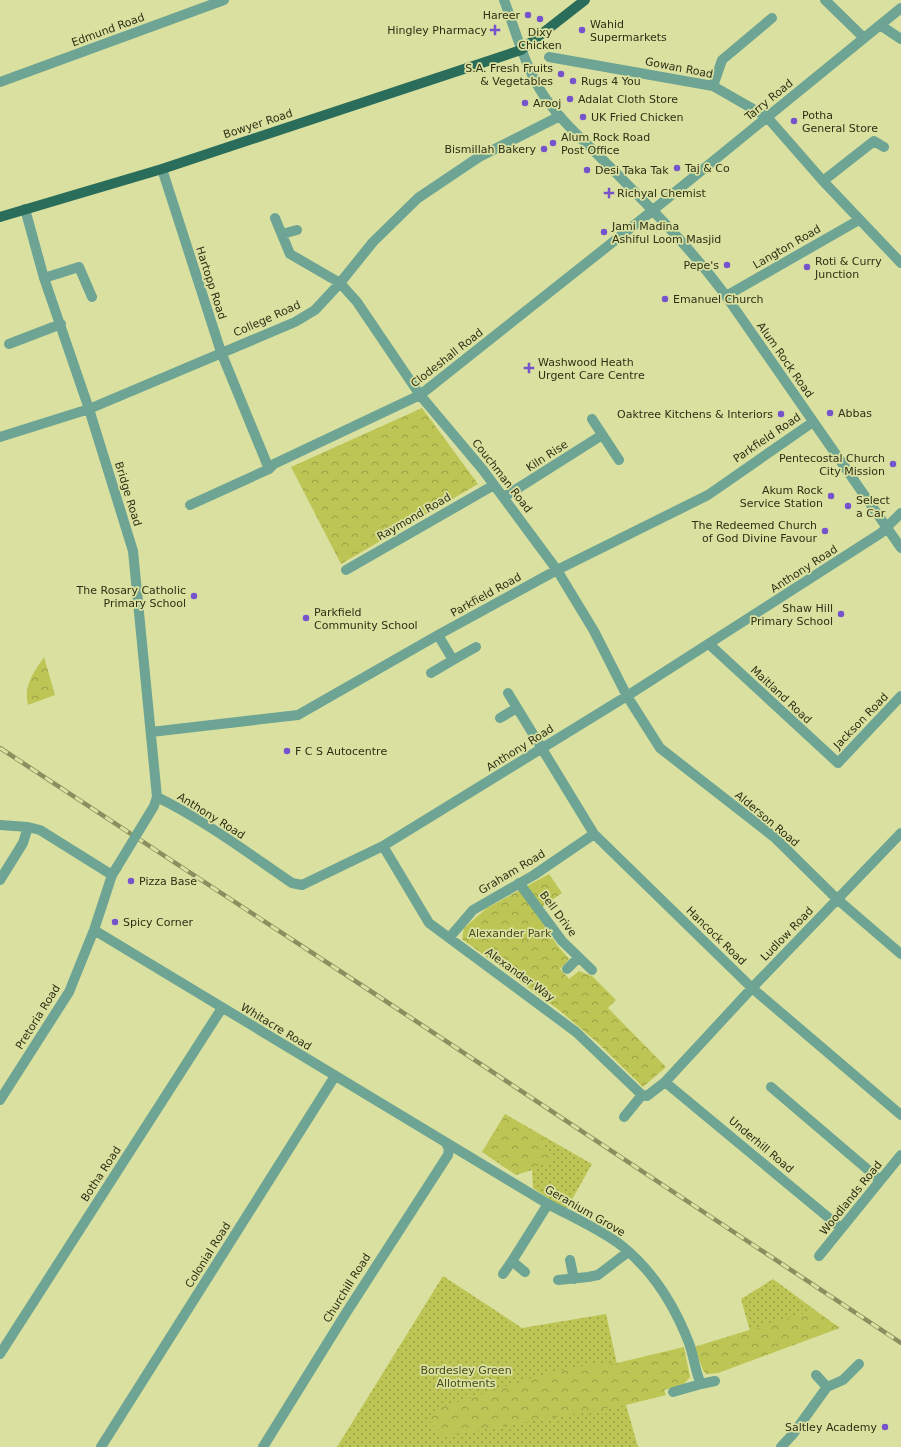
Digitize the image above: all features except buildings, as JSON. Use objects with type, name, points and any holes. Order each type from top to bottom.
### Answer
[{"type":"main road","name":"Bowyer Road","points":[[0,218],[25,209],[162,169],[521,50],[585,0]]},
{"type":"street","name":"Edmund Road","points":[[0,82],[224,0]]},
{"type":"street","name":"Alum Rock Road","points":[[504,0],[521,50],[540,89],[560,116],[652,210],[703,265],[901,548]]},
{"type":"street","points":[[825,0],[864,38]]},
{"type":"street","name":"Tarry Road","points":[[652,210],[901,8]]},
{"type":"street","points":[[714,86],[722,60],[772,18]]},
{"type":"street","points":[[880,25],[901,38]]},
{"type":"street","name":"Gowan Road","points":[[549,56],[714,86],[768,117],[823,181],[901,263]]},
{"type":"street","name":"College Road","points":[[0,438],[89,409],[295,322],[315,310],[340,283],[372,242],[418,198],[479,157],[560,116]]},
{"type":"street","points":[[823,181],[874,141],[884,147]]},
{"type":"street","name":"Hartopp Road","points":[[162,169],[221,352],[269,469]]},
{"type":"street","name":"Bridge Road","points":[[25,209],[44,278],[89,409],[133,551],[151,732],[155,802]]},
{"type":"street","name":"Clodeshall Road","points":[[190,505],[269,469],[274,464],[420,395],[652,210]]},
{"type":"street","name":"Couchman Road","points":[[275,218],[290,254],[340,283],[357,302],[420,395],[504,497],[557,570],[594,632],[627,696]]},
{"type":"street","name":"Langton Road","points":[[726,296],[859,220]]},
{"type":"street","points":[[282,234],[297,230]]},
{"type":"street","points":[[44,278],[79,267],[92,297]]},
{"type":"street","points":[[9,344],[61,324]]},
{"type":"street","points":[[592,419],[620,460]]},
{"type":"street","name":"Parkfield Road","points":[[151,732],[298,715],[438,635],[557,570],[708,495],[813,422]]},
{"type":"street","name":"Kiln Rise","points":[[504,497],[602,435]]},
{"type":"street","name":"Raymond Road","points":[[346,570],[494,485]]},
{"type":"street","name":"Anthony Road","points":[[155,802],[173,805],[292,883],[302,885],[383,846],[627,696],[887,528],[901,513]]},
{"type":"street","points":[[438,635],[453,660]]},
{"type":"street","name":"Maitland Road","points":[[709,644],[838,763]]},
{"type":"street","points":[[431,673],[476,647]]},
{"type":"street","name":"Hancock Road","points":[[508,693],[594,834],[752,988],[901,1115]]},
{"type":"street","name":"Alderson Road","points":[[627,696],[660,748],[774,837],[837,899],[901,954]]},
{"type":"street","name":"Jackson Road","points":[[838,763],[901,696]]},
{"type":"street","points":[[500,718],[517,708]]},
{"type":"street","points":[[0,825],[28,826],[40,830],[114,871],[155,802]]},
{"type":"street","points":[[0,880],[23,843],[28,826]]},
{"type":"street","name":"Ludlow Road","points":[[624,1117],[642,1095],[647,1096],[665,1082],[752,988],[901,833]]},
{"type":"street","name":"Graham Road","points":[[449,938],[473,910],[519,883],[594,834]]},
{"type":"street","name":"Alexander Way","points":[[383,846],[429,923],[576,1032],[642,1095]]},
{"type":"street","name":"Pretoria Road","points":[[0,1100],[69,992],[94,930],[114,871]]},
{"type":"street","name":"Bell Drive","points":[[519,883],[562,941],[592,970]]},
{"type":"street","name":"Whitacre Road","points":[[94,930],[446,1143]]},
{"type":"street","points":[[567,969],[578,958]]},
{"type":"street","name":"Botha Road","points":[[0,1354],[222,1008]]},
{"type":"street","name":"Colonial Road","points":[[101,1447],[335,1076]]},
{"type":"street","name":"Underhill Road","points":[[665,1082],[841,1228]]},
{"type":"street","points":[[771,1087],[880,1180]]},
{"type":"street","name":"Geranium Grove","points":[[446,1143],[548,1204],[608,1237],[628,1252],[652,1276],[673,1307],[690,1345],[695,1371],[701,1384]]},
{"type":"street","name":"Churchill Road","points":[[263,1447],[354,1300],[448,1155],[449,1149],[446,1143]]},
{"type":"street","name":"Woodlands Road","points":[[819,1256],[901,1155]]},
{"type":"street","points":[[503,1274],[548,1204]]},
{"type":"street","points":[[558,1280],[598,1275],[628,1252]]},
{"type":"street","points":[[570,1260],[574,1279]]},
{"type":"street","points":[[512,1261],[526,1272]]},
{"type":"street","points":[[781,1447],[793,1434],[827,1387],[843,1380],[859,1364]]},
{"type":"street","points":[[816,1375],[827,1387]]},
{"type":"street","points":[[672,1392],[715,1381]]},
{"type":"green space","points":[[422,408],[478,484],[341,564],[291,467]]},
{"type":"green space","points":[[44,657],[55,695],[28,705],[28,685]]},
{"type":"green space","name":"Alexander Park","points":[[549,874],[562,893],[535,912],[557,945],[569,959],[560,969],[569,979],[579,971],[592,976],[616,1000],[608,1008],[666,1067],[643,1087],[598,1043],[559,1010],[462,939],[464,928],[487,908]]},
{"type":"green space","points":[[505,1114],[592,1164],[566,1210],[533,1188],[532,1170],[516,1175],[482,1152]]},
{"type":"green space","points":[[506,1115],[546,1140],[540,1148],[558,1159],[516,1173],[483,1151]]},
{"type":"green space","name":"Bordesley Green Allotments","points":[[443,1276],[522,1328],[606,1314],[626,1405],[638,1447],[337,1447]]},
{"type":"green space","points":[[773,1279],[815,1310],[750,1331],[741,1299]]},
{"type":"green space","points":[[815,1310],[840,1328],[718,1373],[706,1374],[703,1370],[694,1347]]},
{"type":"green space","points":[[684,1347],[690,1377],[684,1384],[664,1390],[666,1395],[626,1405],[443,1436],[429,1421],[439,1408],[529,1379],[573,1367],[617,1363]]},
{"type":"railway","points":[[0,748],[372,992],[901,1343]]},
{"type":"place","name":"Hareer","points":[[528,15]]},
{"type":"place","name":"Dixy Chicken","points":[[540,19]]},
{"type":"place","name":"Hingley Pharmacy","points":[[495,30]]},
{"type":"place","name":"Wahid Supermarkets","points":[[582,30]]},
{"type":"place","name":"S.A. Fresh Fruits & Vegetables","points":[[561,74]]},
{"type":"place","name":"Rugs 4 You","points":[[573,81]]},
{"type":"place","name":"Adalat Cloth Store","points":[[570,99]]},
{"type":"place","name":"Arooj","points":[[525,103]]},
{"type":"place","name":"UK Fried Chicken","points":[[583,117]]},
{"type":"place","name":"Potha General Store","points":[[794,121]]},
{"type":"place","name":"Alum Rock Road Post Office","points":[[553,143]]},
{"type":"place","name":"Bismillah Bakery","points":[[544,149]]},
{"type":"place","name":"Taj & Co","points":[[677,168]]},
{"type":"place","name":"Desi Taka Tak","points":[[587,170]]},
{"type":"place","name":"Richyal Chemist","points":[[609,193]]},
{"type":"place","name":"Jami Madina Ashiful Loom Masjid","points":[[604,232]]},
{"type":"place","name":"Pepe's","points":[[727,265]]},
{"type":"place","name":"Roti & Curry Junction","points":[[807,267]]},
{"type":"place","name":"Emanuel Church","points":[[665,299]]},
{"type":"place","name":"Washwood Heath Urgent Care Centre","points":[[529,368]]},
{"type":"place","name":"Abbas","points":[[830,413]]},
{"type":"place","name":"Oaktree Kitchens & Interiors","points":[[781,414]]},
{"type":"place","name":"Pentecostal Church City Mission","points":[[893,464]]},
{"type":"place","name":"Akum Rock Service Station","points":[[831,496]]},
{"type":"place","name":"Select a Car","points":[[848,506]]},
{"type":"place","name":"The Redeemed Church of God Divine Favour","points":[[825,531]]},
{"type":"place","name":"The Rosary Catholic Primary School","points":[[194,596]]},
{"type":"place","name":"Shaw Hill Primary School","points":[[841,614]]},
{"type":"place","name":"Parkfield Community School","points":[[306,618]]},
{"type":"place","name":"F C S Autocentre","points":[[287,751]]},
{"type":"place","name":"Pizza Base","points":[[131,881]]},
{"type":"place","name":"Spicy Corner","points":[[115,922]]},
{"type":"place","name":"Saltley Academy","points":[[885,1427]]}]
